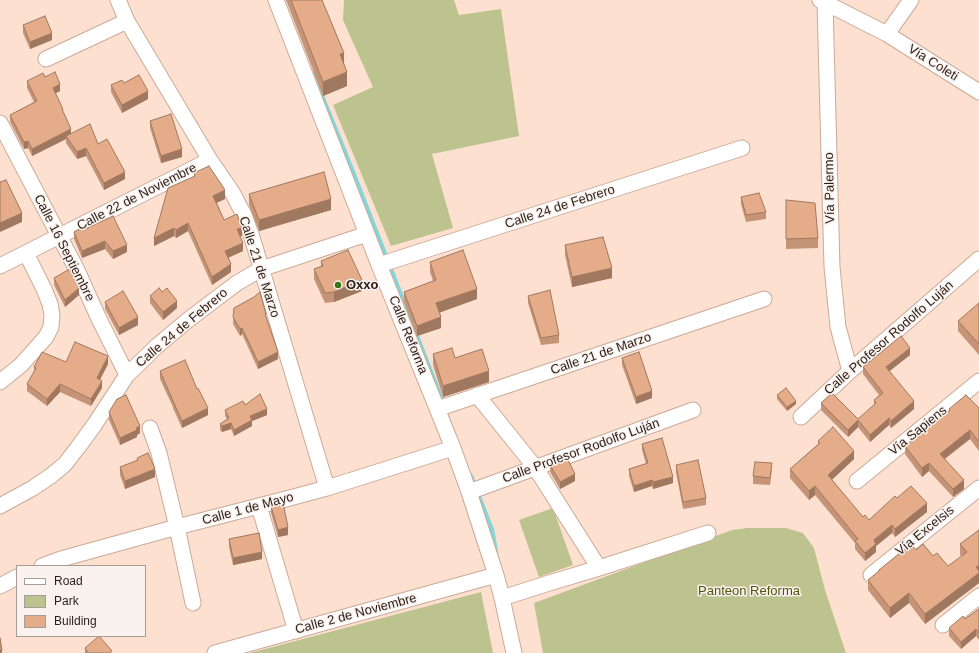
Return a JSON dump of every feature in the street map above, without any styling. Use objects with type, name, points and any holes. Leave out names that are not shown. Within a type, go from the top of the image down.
[{"type":"street","name":"Calle 21 de Marzo","points":[[118,0],[127,21],[210,160],[232,192],[244,215],[327,488]]},
{"type":"street","name":"Calle Reforma","points":[[276,0],[379,265],[453,448],[496,575],[514,653]]},
{"type":"street","points":[[887,34],[911,0]]},
{"type":"street","name":"Vía Coleti","points":[[823,2],[887,34],[979,92]]},
{"type":"street","name":"Vía Palermo","points":[[823,2],[832,267],[838,327],[850,371]]},
{"type":"street","points":[[46,59],[127,21]]},
{"type":"street","name":"Calle 16 Septiembre","points":[[0,123],[77,270],[99,319],[127,375]]},
{"type":"street","name":"Calle 24 de Febrero","points":[[379,265],[742,148]]},
{"type":"street","name":"Calle 22 de Noviembre","points":[[0,266],[210,160]]},
{"type":"street","name":"Calle 24 de Febrero","points":[[0,506],[32,488],[52,475],[65,464],[95,424],[127,375],[157,346],[188,320],[237,283],[261,269],[368,234]]},
{"type":"street","points":[[0,382],[20,365],[38,346],[46,337],[51,327],[52,315],[50,304],[26,253]]},
{"type":"street","name":"Calle Profesor Rodolfo Luján","points":[[801,417],[850,371],[979,259]]},
{"type":"street","name":"Calle 21 de Marzo","points":[[437,409],[764,299]]},
{"type":"street","name":"Vía Sapiens","points":[[857,481],[979,381]]},
{"type":"street","points":[[477,395],[535,468],[599,568]]},
{"type":"street","name":"Calle Profesor Rodolfo Luján","points":[[469,492],[693,410]]},
{"type":"street","points":[[150,428],[159,453],[193,603]]},
{"type":"street","name":"Calle 1 de Mayo","points":[[45,565],[61,559],[177,527],[327,488],[453,448]]},
{"type":"street","name":"Vía Excelsis","points":[[872,575],[979,488]]},
{"type":"street","points":[[259,506],[296,631]]},
{"type":"street","points":[[502,598],[708,533]]},
{"type":"street","name":"Calle 2 de Noviembre","points":[[215,653],[496,575]]},
{"type":"street","points":[[0,586],[16,578]]},
{"type":"street","points":[[943,625],[979,596]]},
{"type":"green space","points":[[344,0],[454,0],[459,15],[501,9],[519,136],[432,154],[453,228],[391,246],[333,105],[373,87],[343,20]]},
{"type":"green space","points":[[553,508],[573,565],[539,577],[519,520]]},
{"type":"green space","name":"Panteon Reforma","points":[[747,528],[786,528],[803,533],[814,548],[825,590],[846,653],[543,653],[534,603],[732,530]]},
{"type":"green space","points":[[481,592],[493,653],[249,653],[265,649]]},
{"type":"building","points":[[291,0],[322,0],[344,53],[340,54],[347,72],[323,82]]},
{"type":"building","points":[[45,16],[52,33],[30,42],[23,25]]},
{"type":"building","points":[[55,72],[60,84],[53,88],[71,129],[32,149],[28,141],[24,142],[10,115],[37,101],[27,81],[43,73],[45,77]]},
{"type":"building","points":[[139,75],[148,91],[122,105],[111,85],[122,80],[124,83]]},
{"type":"building","points":[[171,114],[182,149],[161,156],[150,121]]},
{"type":"building","points":[[90,124],[98,144],[107,139],[125,172],[104,183],[86,148],[77,152],[66,136]]},
{"type":"building","points":[[209,166],[225,190],[213,196],[224,220],[237,214],[242,228],[237,229],[243,243],[225,251],[231,264],[212,277],[188,223],[176,230],[174,228],[154,238],[168,188],[195,176],[194,173]]},
{"type":"building","points":[[324,172],[331,199],[259,220],[249,194]]},
{"type":"building","points":[[6,180],[22,213],[0,223],[0,182]]},
{"type":"building","points":[[759,193],[766,212],[746,215],[741,197]]},
{"type":"building","points":[[786,200],[815,203],[818,238],[786,239]]},
{"type":"building","points":[[113,216],[127,245],[113,251],[105,241],[82,251],[74,232],[84,226],[85,229]]},
{"type":"building","points":[[603,237],[612,268],[572,277],[565,245]]},
{"type":"building","name":"Oxxo","points":[[348,250],[362,280],[334,292],[325,293],[314,269],[323,266],[321,261]]},
{"type":"building","points":[[463,250],[477,289],[436,303],[441,317],[417,326],[404,292],[436,280],[430,262]]},
{"type":"building","points":[[70,269],[79,288],[65,300],[54,278]]},
{"type":"building","points":[[159,288],[162,292],[167,288],[177,301],[163,312],[150,296]]},
{"type":"building","points":[[550,290],[559,335],[541,338],[528,296]]},
{"type":"building","points":[[123,291],[138,317],[119,328],[105,302]]},
{"type":"building","points":[[260,292],[265,314],[278,352],[258,362],[242,328],[240,329],[233,317],[234,308]]},
{"type":"building","points":[[979,303],[979,344],[958,321]]},
{"type":"building","points":[[901,336],[910,348],[886,367],[914,401],[891,421],[889,418],[870,435],[858,420],[848,430],[821,403],[832,393],[858,419],[876,403],[874,400],[883,393],[863,367]]},
{"type":"building","points":[[75,342],[108,356],[97,378],[102,381],[91,399],[60,384],[47,399],[27,384],[36,368],[34,367],[42,352],[66,362]]},
{"type":"building","points":[[452,348],[455,358],[482,349],[489,371],[443,386],[433,354]]},
{"type":"building","points":[[639,352],[652,391],[636,397],[622,358]]},
{"type":"building","points":[[185,360],[197,389],[198,388],[208,408],[182,421],[160,371]]},
{"type":"building","points":[[786,388],[796,401],[787,407],[777,395]]},
{"type":"building","points":[[260,394],[267,409],[250,416],[252,420],[234,430],[231,423],[222,426],[220,424],[229,418],[225,410],[243,401],[245,405]]},
{"type":"building","points":[[126,395],[140,426],[136,428],[137,430],[120,438],[109,412],[117,399]]},
{"type":"building","points":[[966,395],[979,408],[979,442],[970,430],[940,454],[964,480],[953,489],[929,463],[922,468],[905,446],[950,410],[949,409]]},
{"type":"building","points":[[833,427],[854,451],[828,475],[863,517],[865,515],[869,520],[895,496],[897,498],[911,486],[927,503],[895,529],[892,525],[874,540],[876,544],[865,553],[855,541],[858,539],[815,486],[809,491],[790,469],[820,443],[818,441]]},
{"type":"building","points":[[662,438],[673,477],[653,482],[652,480],[634,486],[629,469],[648,463],[642,444]]},
{"type":"building","points":[[148,453],[155,469],[125,481],[120,467],[138,460],[137,458]]},
{"type":"building","points":[[567,458],[575,474],[560,482],[550,465]]},
{"type":"building","points":[[698,460],[706,498],[683,502],[676,465]]},
{"type":"building","points":[[755,462],[772,463],[770,478],[753,476]]},
{"type":"building","points":[[283,503],[288,527],[278,530],[271,506]]},
{"type":"building","points":[[979,530],[979,565],[976,567],[979,573],[925,614],[909,593],[890,608],[868,580],[911,544],[916,550],[923,544],[933,556],[937,553],[948,566],[967,552],[960,544]]},
{"type":"building","points":[[259,533],[262,552],[233,558],[229,539]]},
{"type":"building","points":[[979,609],[979,633],[976,629],[961,642],[949,628],[963,616],[965,619]]},
{"type":"building","points":[[98,637],[100,637],[112,651],[110,653],[88,653],[85,648]]},
{"type":"building","points":[[0,638],[2,650],[0,650]]},
{"type":"waterway","points":[[313,74],[442,400]]},
{"type":"waterway","points":[[471,476],[492,530],[496,553]]},
{"type":"place","name":"Oxxo","points":[[338,285]]}]
